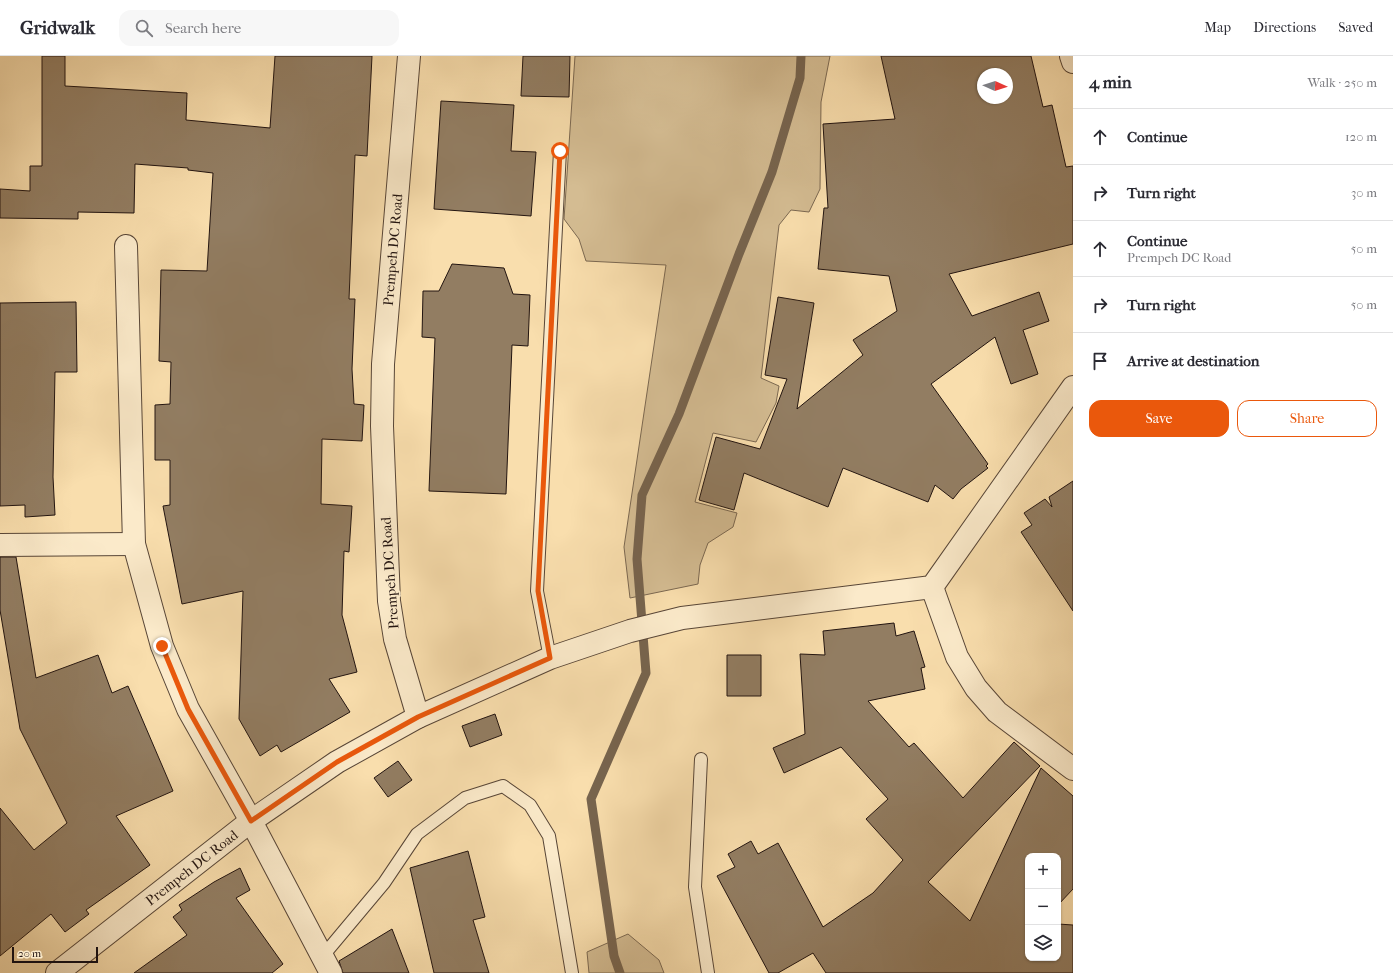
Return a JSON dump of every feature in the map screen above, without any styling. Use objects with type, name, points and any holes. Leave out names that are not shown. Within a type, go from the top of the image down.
[{"type":"street","name":"Prempeh DC Road","points":[[57,973],[251,821],[337,762],[418,717],[395,639],[389,601],[382,426],[383,364],[409,56]]},
{"type":"street","points":[[1071,56],[1073,62]]},
{"type":"street","points":[[126,246],[134,544],[162,646],[185,702],[251,821],[327,965]]},
{"type":"street","points":[[418,717],[550,658],[630,631],[682,618],[932,587],[1073,387]]},
{"type":"street","points":[[0,545],[134,544]]},
{"type":"street","points":[[932,587],[957,657],[976,688],[997,712],[1073,769]]},
{"type":"lane","points":[[550,658],[538,591],[560,151]]},
{"type":"lane","points":[[702,759],[695,887],[708,973]]},
{"type":"lane","points":[[327,965],[417,834],[465,798],[503,786],[530,805],[549,836],[572,973]]},
{"type":"shaded area","points":[[575,56],[830,56],[821,102],[820,189],[809,212],[791,210],[779,225],[761,378],[779,386],[776,403],[756,442],[713,433],[695,502],[737,513],[733,527],[708,543],[700,565],[698,584],[630,598],[624,547],[666,265],[586,261],[579,239],[564,219]]},
{"type":"shaded area","points":[[628,934],[659,960],[664,973],[589,973],[587,952]]},
{"type":"building","points":[[42,56],[65,56],[65,86],[187,93],[186,120],[270,128],[275,56],[372,56],[367,156],[355,155],[349,299],[355,299],[352,369],[354,404],[364,405],[362,441],[322,439],[321,504],[352,506],[349,552],[344,551],[342,615],[357,672],[329,679],[350,712],[281,752],[277,745],[260,756],[239,719],[243,591],[182,604],[163,506],[170,505],[170,460],[155,460],[155,405],[170,404],[171,362],[159,361],[161,270],[207,271],[213,173],[188,170],[188,168],[135,164],[134,213],[78,212],[78,219],[0,218],[0,189],[30,191],[30,166],[42,166]]},
{"type":"building","points":[[523,56],[570,56],[569,97],[521,96]]},
{"type":"building","points":[[881,56],[1031,56],[1043,107],[1052,105],[1066,167],[1073,166],[1073,244],[949,274],[972,316],[1039,292],[1049,321],[1023,330],[1038,374],[1011,384],[995,337],[931,384],[988,464],[986,466],[988,468],[961,489],[953,499],[935,485],[928,502],[843,468],[828,507],[744,473],[734,510],[699,500],[716,437],[760,449],[787,379],[765,375],[778,297],[814,303],[797,409],[863,355],[853,340],[897,311],[889,276],[818,269],[824,208],[828,208],[823,124],[895,119]]},
{"type":"building","points":[[441,101],[514,105],[511,151],[536,152],[531,216],[434,209]]},
{"type":"building","points":[[452,264],[504,268],[513,294],[530,295],[528,346],[512,345],[506,494],[429,491],[435,338],[422,337],[423,291],[439,291]]},
{"type":"building","points":[[76,302],[77,372],[55,372],[53,477],[55,515],[25,517],[25,505],[0,506],[0,303]]},
{"type":"building","points":[[1073,481],[1073,611],[1021,532],[1032,525],[1024,513],[1045,499],[1052,507],[1049,497]]},
{"type":"building","points":[[0,557],[16,557],[36,678],[98,655],[112,693],[128,686],[173,791],[116,816],[150,865],[86,910],[89,914],[65,932],[51,914],[0,956],[0,808],[34,850],[67,823],[20,729],[0,610]]},
{"type":"building","points":[[894,623],[896,636],[914,631],[925,667],[921,668],[925,689],[868,701],[909,747],[914,743],[963,798],[1014,742],[1040,766],[928,882],[970,921],[1041,768],[1073,796],[1073,889],[1061,902],[1061,853],[1025,853],[1025,961],[1061,961],[1061,924],[1073,925],[1073,973],[826,973],[813,953],[778,973],[769,973],[717,876],[735,867],[728,854],[751,841],[758,854],[778,843],[823,927],[873,893],[903,860],[866,819],[888,799],[841,747],[784,773],[773,748],[805,734],[800,654],[825,655],[823,631]]},
{"type":"building","points":[[727,655],[761,655],[761,696],[727,696]]},
{"type":"building","points":[[495,714],[502,735],[470,747],[462,726]]},
{"type":"building","points":[[398,761],[412,780],[388,797],[374,778]]},
{"type":"building","points":[[468,851],[485,917],[473,920],[489,973],[434,973],[410,868]]},
{"type":"building","points":[[240,868],[250,890],[236,898],[283,964],[272,973],[134,973],[187,935],[173,917],[182,910],[179,905],[214,882]]},
{"type":"building","points":[[392,929],[409,973],[343,973],[339,961]]},
{"type":"waterway","points":[[620,973],[614,956],[591,799],[646,673],[637,559],[642,495],[679,414],[739,254],[772,172],[800,78],[801,56]]},
{"type":"route","points":[[162,646],[188,709],[251,821],[337,762],[418,717],[550,658],[538,591],[540,515],[560,151]]}]
